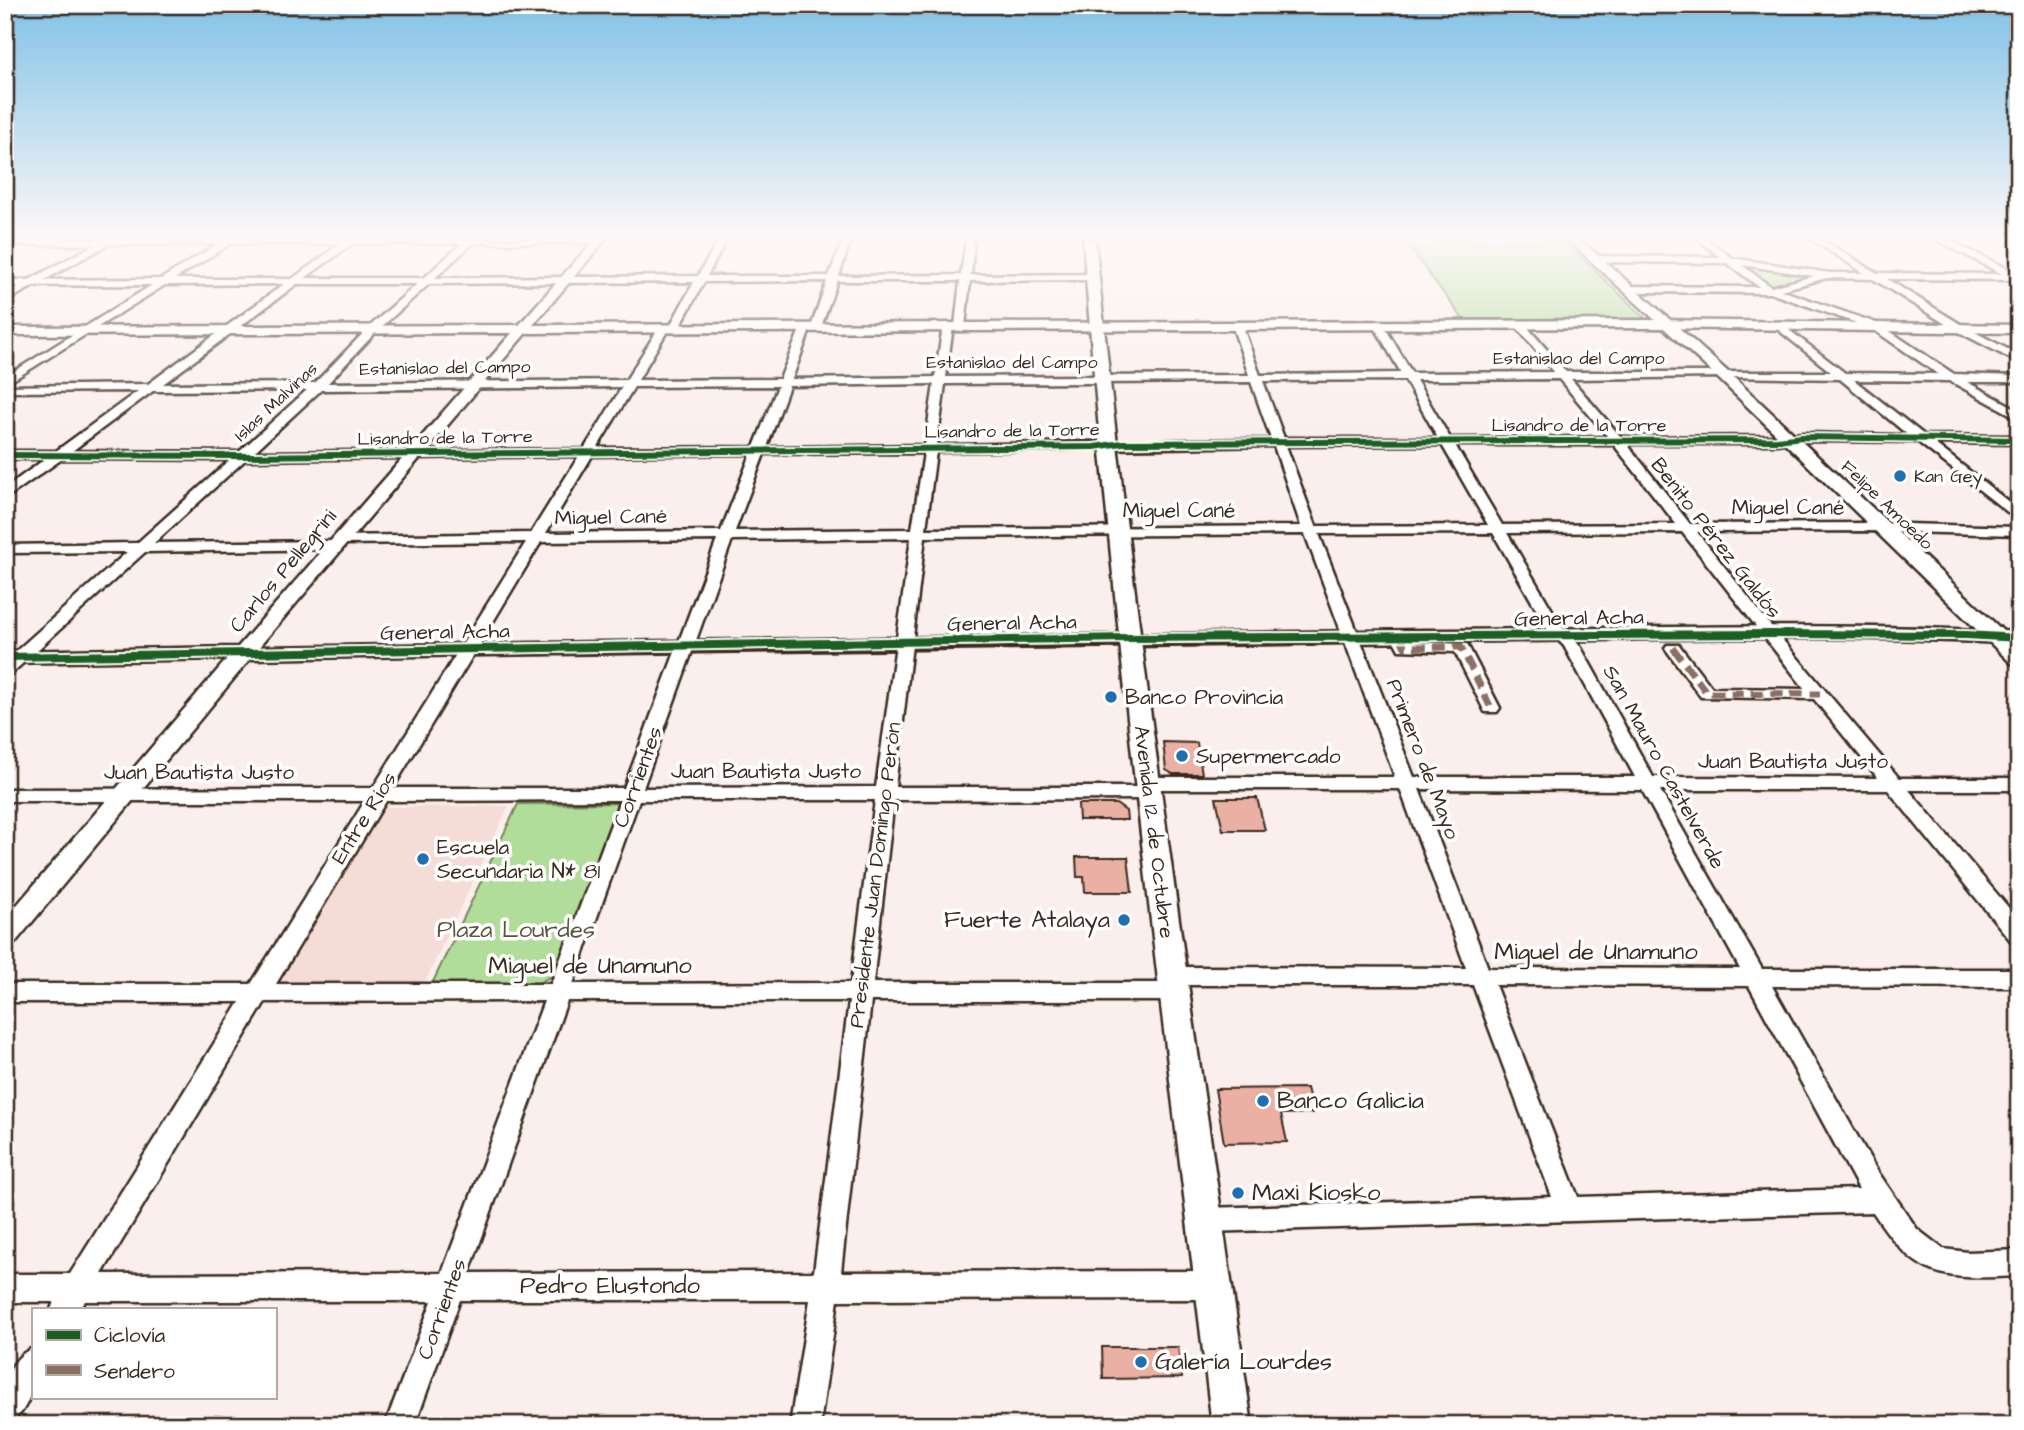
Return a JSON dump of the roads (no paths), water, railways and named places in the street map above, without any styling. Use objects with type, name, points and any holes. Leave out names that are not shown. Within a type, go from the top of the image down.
[{"type":"main road","name":"Avenida 12 de Octubre","points":[[1095,306],[1107,445],[1148,788],[1232,1425]]},
{"type":"main road","name":"Felipe Amoedo","points":[[1647,306],[1790,438],[2019,658]]},
{"type":"street","points":[[5,382],[128,306]]},
{"type":"street","points":[[5,495],[263,306]]},
{"type":"street","name":"Islas Malvinas","points":[[10,661],[143,548],[316,388],[398,306]]},
{"type":"street","name":"Carlos Pellegrini","points":[[5,937],[336,542],[543,306]]},
{"type":"street","name":"Entre Ríos","points":[[72,1298],[534,539],[630,384],[684,306]]},
{"type":"street","name":"Corrientes","points":[[400,1425],[726,536],[761,450],[783,382],[821,306]]},
{"type":"street","name":"Presidente Juan Domingo Perón","points":[[805,1425],[826,1286],[903,643],[939,380],[959,306]]},
{"type":"street","points":[[1815,306],[1878,327],[1951,378],[2019,415]]},
{"type":"street","points":[[1923,306],[2019,360]]},
{"type":"street","points":[[5,331],[1378,324],[1667,324],[2019,330]]},
{"type":"street","name":"San Mauro Castelverde","points":[[1378,324],[1556,630],[1571,644],[1755,978],[1882,1200]]},
{"type":"street","name":"Benito Pérez Galdós","points":[[1518,324],[1618,441],[1769,634],[2019,935]]},
{"type":"street","name":"Primero de Mayo","points":[[1237,325],[1310,530],[1569,1208]]},
{"type":"street","points":[[1780,326],[2019,517]]},
{"type":"street","name":"Estanislao del Campo","points":[[5,390],[1722,374],[2019,379]]},
{"type":"street","name":"Lisandro de la Torre","points":[[5,455],[242,456],[930,448],[1122,443],[1790,438],[2019,440]]},
{"type":"street","name":"Miguel Cané","points":[[5,549],[1117,531],[1884,528],[2019,531]]},
{"type":"street","name":"General Acha","points":[[10,661],[243,653],[1130,638],[1769,634],[2019,638]]},
{"type":"street","points":[[1400,637],[1405,647],[1461,647],[1491,708]]},
{"type":"street","points":[[1672,648],[1707,693],[1820,694]]},
{"type":"street","name":"Juan Bautista Justo","points":[[5,795],[886,793],[1407,784],[2019,784]]},
{"type":"street","name":"Miguel de Unamuno","points":[[5,993],[256,995],[559,991],[861,992],[1483,979],[2019,978]]},
{"type":"street","points":[[1206,1220],[1882,1200],[1908,1238],[1931,1257],[1947,1264],[1961,1265],[2019,1263]]},
{"type":"street","name":"Pedro Elustondo","points":[[5,1288],[72,1298],[450,1287],[1214,1286]]},
{"type":"street","points":[[5,1409],[32,1365]]},
{"type":"place","name":"Kan Gey","points":[[1900,476]]},
{"type":"place","name":"Banco Provincia","points":[[1111,697]]},
{"type":"place","name":"Supermercado","points":[[1182,756]]},
{"type":"place","name":"Escuela Secundaria N* 81","points":[[423,859]]},
{"type":"place","name":"Fuerte Atalaya","points":[[1124,920]]},
{"type":"place","name":"Banco Galicia","points":[[1263,1101]]},
{"type":"place","name":"Maxi Kiosko","points":[[1238,1193]]},
{"type":"place","name":"Galería Lourdes","points":[[1141,1362]]},
{"type":"park label","name":"Plaza Lourdes","points":[[516,930]]}]
